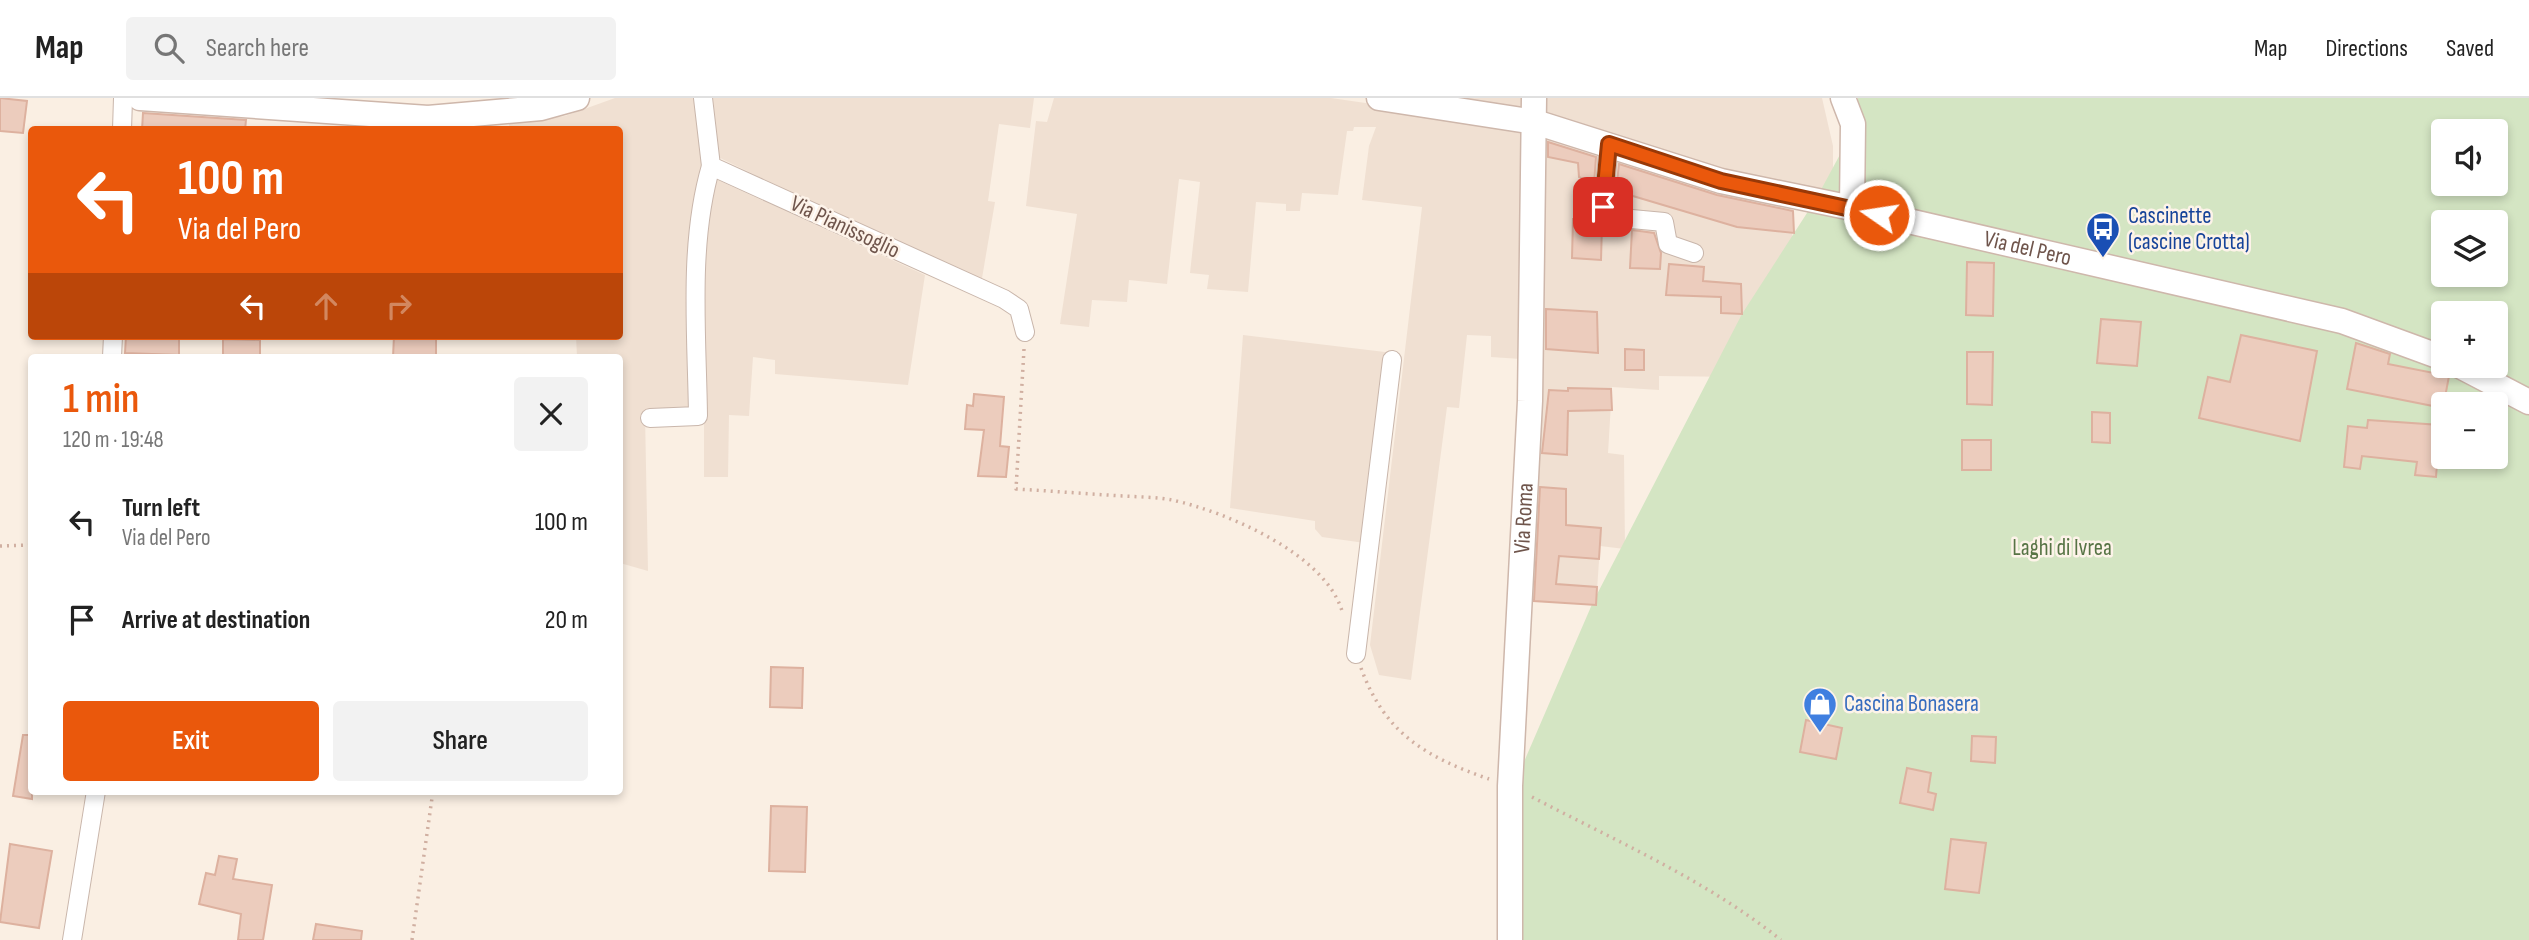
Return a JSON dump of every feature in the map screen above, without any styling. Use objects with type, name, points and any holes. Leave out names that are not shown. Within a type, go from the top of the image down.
[{"type":"street","points":[[122,126],[123,98]]},
{"type":"street","points":[[140,98],[428,118],[541,108],[577,98]]},
{"type":"street","points":[[650,418],[698,416],[700,231],[705,187],[711,166],[703,98]]},
{"type":"street","name":"Via del Pero","points":[[1380,98],[1534,110],[1609,144],[1721,181],[1852,208],[2342,321],[2431,354]]},
{"type":"street","points":[[1843,98],[1853,124],[1852,208]]},
{"type":"street","name":"Via Roma","points":[[1510,940],[1510,786],[1530,401],[1534,110]]},
{"type":"street","points":[[1609,144],[1603,207],[1610,217],[1664,222],[1668,244],[1694,253]]},
{"type":"street","name":"Via Pianissoglio","points":[[711,166],[1004,299],[1019,309],[1025,331]]},
{"type":"street","points":[[1356,654],[1392,360]]},
{"type":"street","points":[[2483,378],[2529,402]]},
{"type":"street","points":[[72,940],[95,795]]},
{"type":"path","points":[[1025,331],[1016,489],[1172,500],[1227,519],[1284,546],[1315,568],[1339,598],[1345,621]]},
{"type":"path","points":[[0,546],[28,545]]},
{"type":"path","points":[[1356,654],[1369,689],[1400,734],[1427,753],[1510,786],[1692,880],[1757,920],[1782,940]]},
{"type":"path","points":[[412,940],[432,795]]},
{"type":"shaded area","points":[[615,98],[702,98],[704,303],[704,238],[711,177],[925,275],[908,385],[775,374],[775,360],[753,357],[749,416],[729,415],[728,477],[704,477],[704,336],[693,411],[645,414],[648,571],[623,564],[623,354],[577,354],[576,340],[623,340],[623,126],[509,124],[565,116]]},
{"type":"shaded area","points":[[713,98],[1034,98],[1030,128],[999,124],[988,201],[995,202],[981,284],[716,156]]},
{"type":"shaded area","points":[[1054,98],[1331,98],[1531,127],[1521,359],[1491,357],[1491,336],[1467,335],[1459,408],[1447,407],[1411,680],[1379,675],[1370,645],[1422,207],[1362,200],[1369,146],[1376,127],[1354,127],[1353,131],[1347,131],[1338,195],[1302,193],[1300,211],[1286,211],[1286,204],[1256,202],[1248,292],[1207,289],[1209,275],[1190,273],[1200,182],[1179,179],[1167,284],[1129,280],[1127,302],[1092,300],[1089,327],[1060,324],[1077,214],[1026,206],[1036,121],[1047,122]]},
{"type":"shaded area","points":[[1423,98],[1528,98],[1528,113]]},
{"type":"shaded area","points":[[1541,98],[1822,98],[1833,146],[1833,185],[1825,193],[1768,185],[1541,118]]},
{"type":"shaded area","points":[[1541,133],[1675,179],[1793,205],[1790,322],[1740,377],[1659,376],[1659,390],[1612,387],[1608,453],[1624,455],[1625,549],[1600,546],[1596,605],[1526,601]]},
{"type":"shaded area","points":[[1243,335],[1385,352],[1365,543],[1322,537],[1315,529],[1315,521],[1230,508]]},
{"type":"green space","name":"Laghi di Ivrea","points":[[1858,98],[2529,98],[2529,940],[1500,940],[1504,808],[1593,602],[1742,314],[1816,199],[1857,123]]},
{"type":"building","points":[[0,98],[27,101],[23,133],[0,131]]},
{"type":"building","points":[[143,113],[246,120],[245,126],[142,126]]},
{"type":"building","points":[[1548,142],[1596,157],[1594,184],[1579,177],[1578,163],[1548,157]]},
{"type":"building","points":[[1619,164],[1717,195],[1793,211],[1794,233],[1737,227],[1616,191]]},
{"type":"building","points":[[1573,219],[1598,220],[1602,225],[1601,260],[1572,258]]},
{"type":"building","points":[[1632,230],[1654,233],[1661,253],[1660,269],[1630,268]]},
{"type":"building","points":[[1967,262],[1994,263],[1993,316],[1966,315]]},
{"type":"building","points":[[1669,264],[1704,267],[1703,281],[1741,284],[1742,314],[1721,313],[1721,297],[1666,295]]},
{"type":"building","points":[[1546,309],[1597,312],[1598,353],[1546,349]]},
{"type":"building","points":[[2101,319],[2141,322],[2137,366],[2097,363]]},
{"type":"building","points":[[2241,335],[2317,351],[2300,441],[2199,418],[2208,377],[2230,382]]},
{"type":"building","points":[[126,340],[179,340],[179,354],[125,353]]},
{"type":"building","points":[[223,340],[260,340],[260,354],[223,354]]},
{"type":"building","points":[[394,340],[436,340],[436,354],[393,354]]},
{"type":"building","points":[[2356,343],[2390,354],[2388,364],[2431,372],[2431,378],[2449,378],[2446,392],[2431,392],[2431,406],[2347,389]]},
{"type":"building","points":[[1625,349],[1644,350],[1644,370],[1625,370]]},
{"type":"building","points":[[1967,352],[1993,352],[1992,405],[1967,404]]},
{"type":"building","points":[[1568,388],[1611,389],[1612,410],[1568,411],[1567,455],[1542,453],[1549,390],[1568,391]]},
{"type":"building","points":[[974,394],[1004,397],[1000,446],[1009,447],[1006,477],[978,476],[984,430],[965,429],[967,405],[973,406]]},
{"type":"building","points":[[2092,412],[2110,413],[2110,443],[2092,442]]},
{"type":"building","points":[[2368,420],[2431,424],[2431,469],[2437,469],[2436,477],[2415,475],[2417,462],[2362,456],[2360,469],[2344,467],[2348,426],[2367,428]]},
{"type":"building","points":[[1962,440],[1991,440],[1991,470],[1962,470]]},
{"type":"building","points":[[1540,487],[1566,489],[1566,525],[1601,528],[1599,559],[1559,556],[1556,584],[1597,587],[1596,605],[1534,601]]},
{"type":"building","points":[[771,667],[803,668],[802,708],[770,707]]},
{"type":"building","points":[[1806,720],[1842,728],[1836,759],[1800,752]]},
{"type":"building","points":[[23,735],[28,735],[28,795],[32,795],[32,799],[13,796]]},
{"type":"building","points":[[1972,736],[1996,737],[1995,763],[1971,761]]},
{"type":"building","points":[[1907,768],[1931,773],[1928,792],[1936,794],[1933,810],[1900,803]]},
{"type":"building","points":[[771,806],[807,807],[805,872],[769,871]]},
{"type":"building","points":[[1951,839],[1986,843],[1979,893],[1945,889]]},
{"type":"building","points":[[10,844],[52,851],[39,928],[0,922]]},
{"type":"building","points":[[219,856],[237,859],[233,879],[272,885],[263,940],[238,940],[241,914],[199,904],[206,873],[215,875]]},
{"type":"building","points":[[316,924],[362,931],[361,940],[313,940]]},
{"type":"place","name":"Cascinette (cascine Crotta)","points":[[2103,259]]},
{"type":"place","name":"Cascina Bonasera","points":[[1820,734]]},
{"type":"route","points":[[1603,207],[1609,144],[1721,181],[1879,215]]}]
